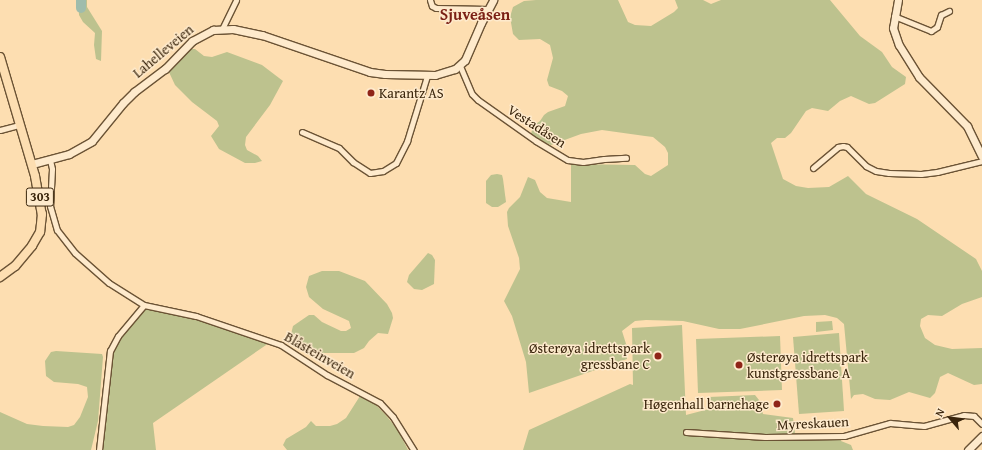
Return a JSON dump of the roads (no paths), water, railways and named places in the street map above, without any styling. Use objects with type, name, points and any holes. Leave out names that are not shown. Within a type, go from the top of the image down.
[{"type":"main road","name":"303","points":[[0,57],[19,125],[32,164],[42,204],[42,224],[36,241],[15,266],[0,277]]},
{"type":"street","points":[[222,29],[236,0]]},
{"type":"street","points":[[430,0],[432,6],[436,8],[487,9]]},
{"type":"street","points":[[460,66],[469,53],[487,9],[493,0]]},
{"type":"street","points":[[898,0],[894,16],[895,35],[912,67],[926,85],[967,126],[982,157]]},
{"type":"street","points":[[894,16],[931,31],[935,30],[937,27],[941,15],[949,11]]},
{"type":"street","name":"Lahelleveien","points":[[32,164],[69,154],[92,141],[123,103],[165,69],[192,41],[206,33],[222,29],[243,30],[262,35],[370,72],[427,76],[445,73],[460,66]]},
{"type":"street","name":"Vestadåsen","points":[[460,66],[472,94],[478,100],[536,141],[568,160],[583,162],[626,158]]},
{"type":"street","points":[[302,132],[339,148],[353,162],[370,173],[383,171],[396,163],[407,141],[427,76]]},
{"type":"street","points":[[0,130],[19,125]]},
{"type":"street","points":[[813,168],[838,147],[843,146],[847,147],[866,166],[876,171],[889,173],[921,174],[937,172],[982,161]]},
{"type":"street","name":"Blåsteinveien","points":[[50,160],[52,169],[50,206],[57,230],[75,253],[109,283],[144,304],[196,316],[281,345],[327,375],[380,403],[393,417],[414,450]]},
{"type":"street","points":[[99,450],[110,351],[118,336],[144,304]]},
{"type":"street","name":"Myreskauen","points":[[686,432],[765,437],[844,436],[890,423],[924,426],[964,415],[974,416],[982,424]]},
{"type":"street","points":[[968,450],[982,436]]},
{"type":"waterway","points":[[81,0],[81,8]]},
{"type":"place","name":"Karantz AS","points":[[371,93]]},
{"type":"place","name":"Østerøya idrettspark gressbane C","points":[[658,356]]},
{"type":"place","name":"Østerøya idrettspark kunstgressbane A","points":[[739,365]]},
{"type":"place","name":"Høgenhall barnehage","points":[[777,404]]},
{"type":"district","name":"Sjuveåsen","points":[[475,14]]}]
